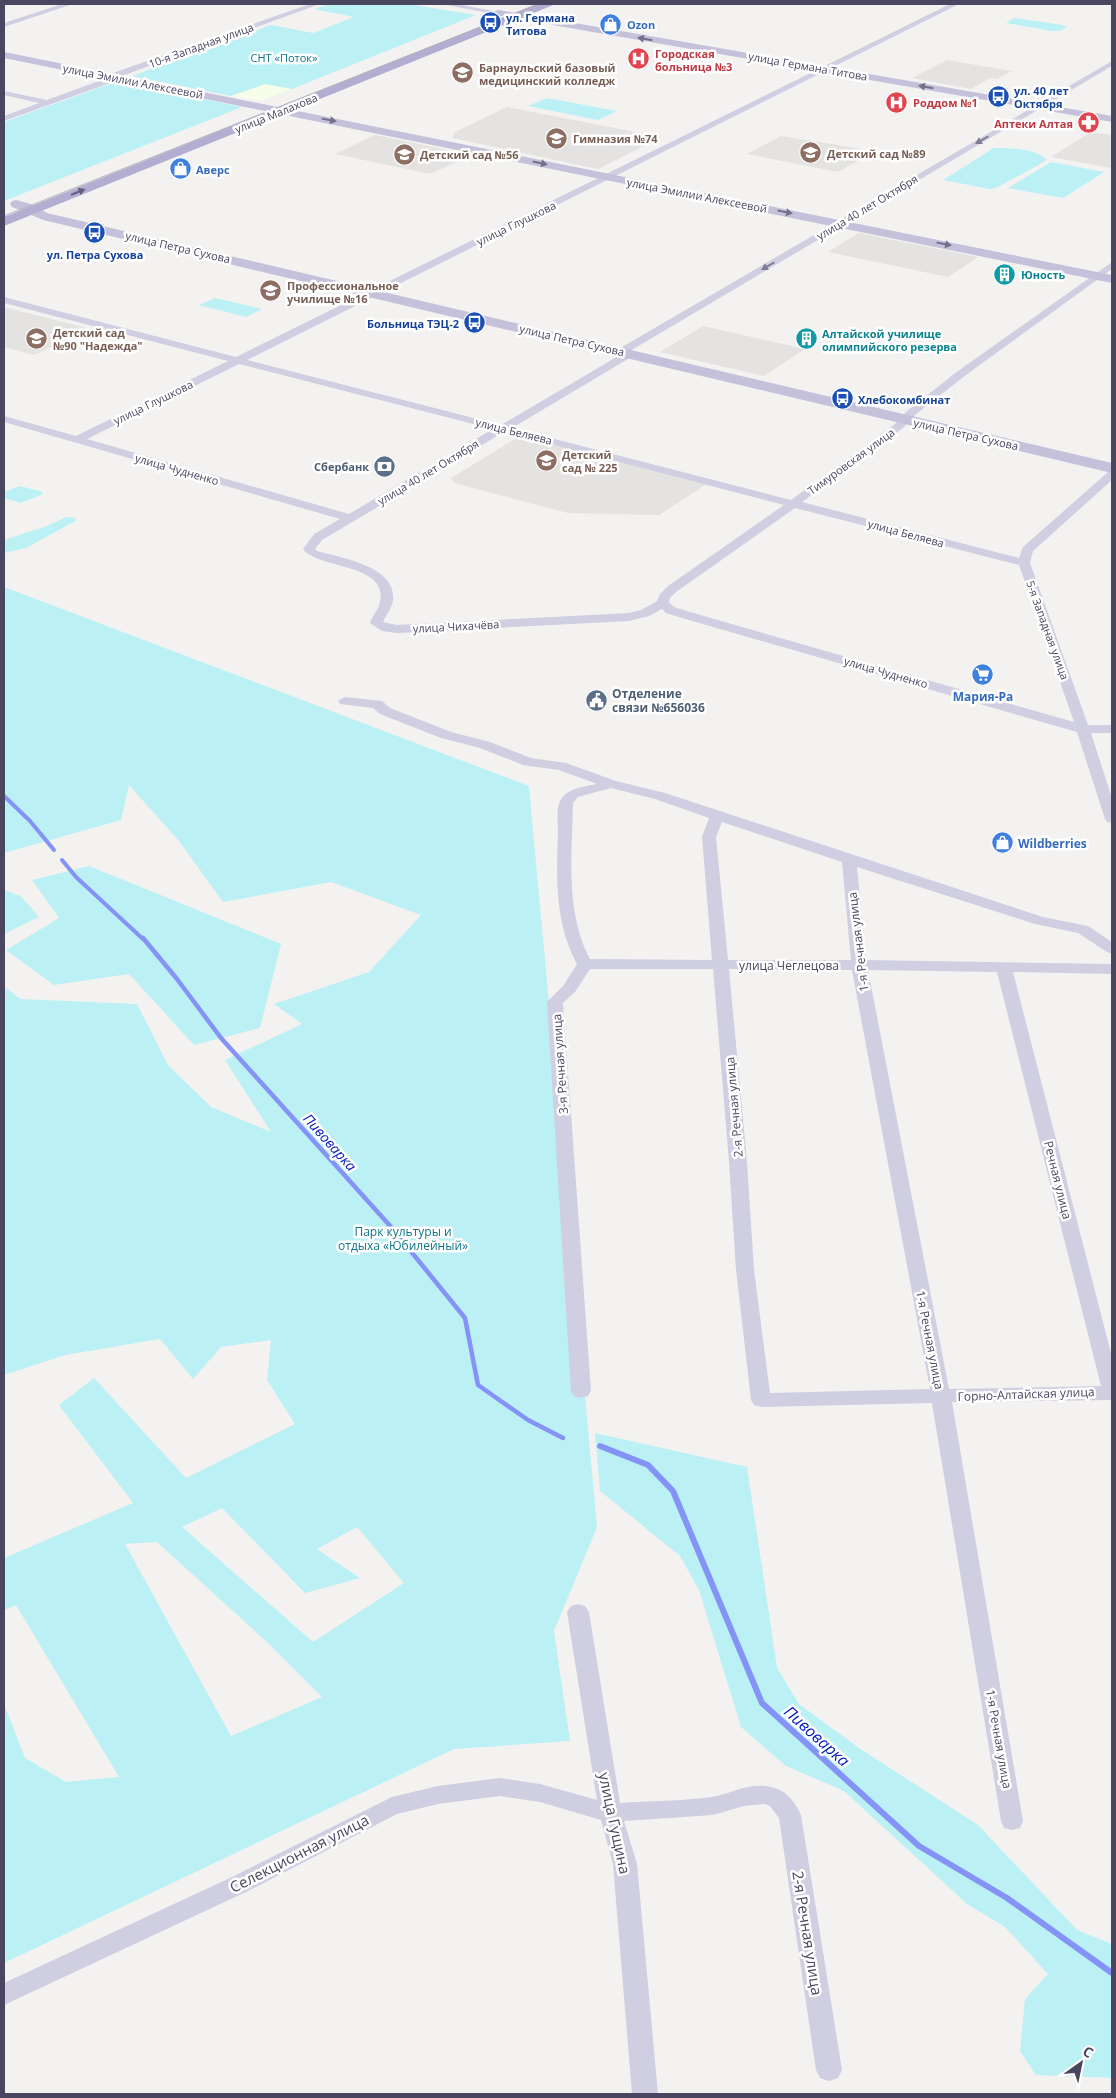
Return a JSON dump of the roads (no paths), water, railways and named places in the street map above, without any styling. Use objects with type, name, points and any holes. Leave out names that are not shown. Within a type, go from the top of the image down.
[{"type":"main road","name":"улица Малахова","points":[[10,207],[523,4]]},
{"type":"main road","name":"улица Малахова","points":[[4,222],[548,4]]},
{"type":"street","points":[[4,25],[69,4]]},
{"type":"street","name":"10-я Западная улица","points":[[4,119],[107,81],[113,76],[316,4]]},
{"type":"street","name":"улица Германа Титова","points":[[445,4],[1112,119]]},
{"type":"street","name":"улица Глушкова","points":[[77,440],[955,4]]},
{"type":"street","name":"улица Эмилии Алексеевой","points":[[4,55],[1112,279]]},
{"type":"street","name":"улица 40 лет Октября","points":[[309,549],[318,537],[629,354],[840,224],[1112,63]]},
{"type":"street","points":[[1088,88],[1112,73]]},
{"type":"street","points":[[4,93],[49,103]]},
{"type":"street","points":[[992,145],[1066,101]]},
{"type":"street","name":"улица Петра Сухова","points":[[10,207],[33,210],[43,216],[1112,468]]},
{"type":"street","name":"улица 40 лет Октября","points":[[800,258],[869,219]]},
{"type":"street","name":"Тимуровская улица","points":[[663,604],[664,597],[672,588],[794,503],[906,419],[962,373],[1112,265]]},
{"type":"street","name":"улица 40 лет Октября","points":[[629,354],[768,278]]},
{"type":"street","name":"улица Беляева","points":[[4,300],[1024,563]]},
{"type":"street","name":"улица Чудненко","points":[[4,419],[350,518]]},
{"type":"street","points":[[1024,563],[1027,550],[1112,474]]},
{"type":"street","name":"улица Чихачёва","points":[[309,549],[313,554],[368,570],[379,577],[387,588],[388,601],[376,623],[386,628],[629,617],[645,613],[663,604]]},
{"type":"street","name":"5-я Западная улица","points":[[1024,563],[1083,729],[1112,819]]},
{"type":"street","name":"улица Чудненко","points":[[663,604],[670,610],[686,615],[1083,729],[1112,729]]},
{"type":"street","points":[[345,701],[377,704],[385,711],[446,735],[485,745],[528,762],[561,766],[611,784],[660,796],[1040,921],[1083,929],[1112,949]]},
{"type":"street","points":[[585,964],[576,952],[564,892],[566,802],[573,794],[611,784]]},
{"type":"street","name":"2-я Речная улица","points":[[717,816],[709,837],[722,965],[738,1162],[744,1270],[761,1400]]},
{"type":"street","name":"1-я Речная улица","points":[[849,859],[859,964],[941,1397],[1012,1821]]},
{"type":"street","name":"улица Чеглецова","points":[[585,964],[859,964],[1112,969]]},
{"type":"street","name":"3-я Речная улица","points":[[581,1391],[555,1002],[569,989],[585,964]]},
{"type":"street","name":"Речная улица","points":[[1004,967],[1112,1392]]},
{"type":"street","name":"Горно-Алтайская улица","points":[[761,1400],[1112,1392]]},
{"type":"street","name":"улица Гущина","points":[[578,1612],[610,1813],[626,1864],[645,2094]]},
{"type":"street","name":"Селекционная улица","points":[[4,1994],[240,1884],[392,1806],[438,1795],[500,1787],[540,1793],[610,1813]]},
{"type":"street","points":[[610,1813],[713,1806],[744,1797],[765,1795],[778,1799]]},
{"type":"street","name":"2-я Речная улица","points":[[778,1799],[790,1815],[829,2070]]},
{"type":"waterway","name":"Пивоварка","points":[[4,796],[30,821],[54,850]]},
{"type":"waterway","name":"Пивоварка","points":[[62,860],[76,877],[144,940]]},
{"type":"waterway","name":"Пивоварка","points":[[143,938],[177,979],[221,1038],[392,1228],[465,1318],[478,1385],[528,1420],[563,1438]]},
{"type":"waterway","name":"Пивоварка","points":[[600,1446],[648,1465],[673,1491],[762,1703],[919,1846],[1007,1898],[1112,1973]]},
{"type":"tram line","points":[[4,216],[538,4]]},
{"type":"place","name":"ул. Германа Титова","points":[[490,23]]},
{"type":"place","name":"Ozon","points":[[611,24]]},
{"type":"place","name":"Городская больница №3","points":[[639,59]]},
{"type":"place","name":"Барнаульский базовый медицинский колледж","points":[[463,73]]},
{"type":"place","name":"ул. 40 лет Октября","points":[[998,96]]},
{"type":"place","name":"Роддом №1","points":[[897,102]]},
{"type":"place","name":"Аптеки Алтая","points":[[1089,123]]},
{"type":"place","name":"Гимназия №74","points":[[557,138]]},
{"type":"place","name":"Детский сад №89","points":[[811,153]]},
{"type":"place","name":"Детский сад №56","points":[[404,154]]},
{"type":"place","name":"Аверс","points":[[180,169]]},
{"type":"place","name":"ул. Петра Сухова","points":[[95,233]]},
{"type":"place","name":"Юность","points":[[1005,274]]},
{"type":"place","name":"Профессиональное училище №16","points":[[271,291]]},
{"type":"place","name":"Больница ТЭЦ-2","points":[[475,323]]},
{"type":"place","name":"Детский сад №90 \"Надежда\"","points":[[37,338]]},
{"type":"place","name":"Алтайской училище олимпийского резерва","points":[[806,339]]},
{"type":"place","name":"Хлебокомбинат","points":[[842,399]]},
{"type":"place","name":"Детский сад № 225","points":[[546,460]]},
{"type":"place","name":"Сбербанк","points":[[385,466]]},
{"type":"place","name":"Мария-Ра","points":[[983,675]]},
{"type":"place","name":"Отделение связи №656036","points":[[596,700]]},
{"type":"place","name":"Wildberries","points":[[1002,843]]},
{"type":"park label","name":"СНТ «Поток»","points":[[284,57]]},
{"type":"park label","name":"Парк культуры и отдыха «Юбилейный»","points":[[403,1238]]}]
